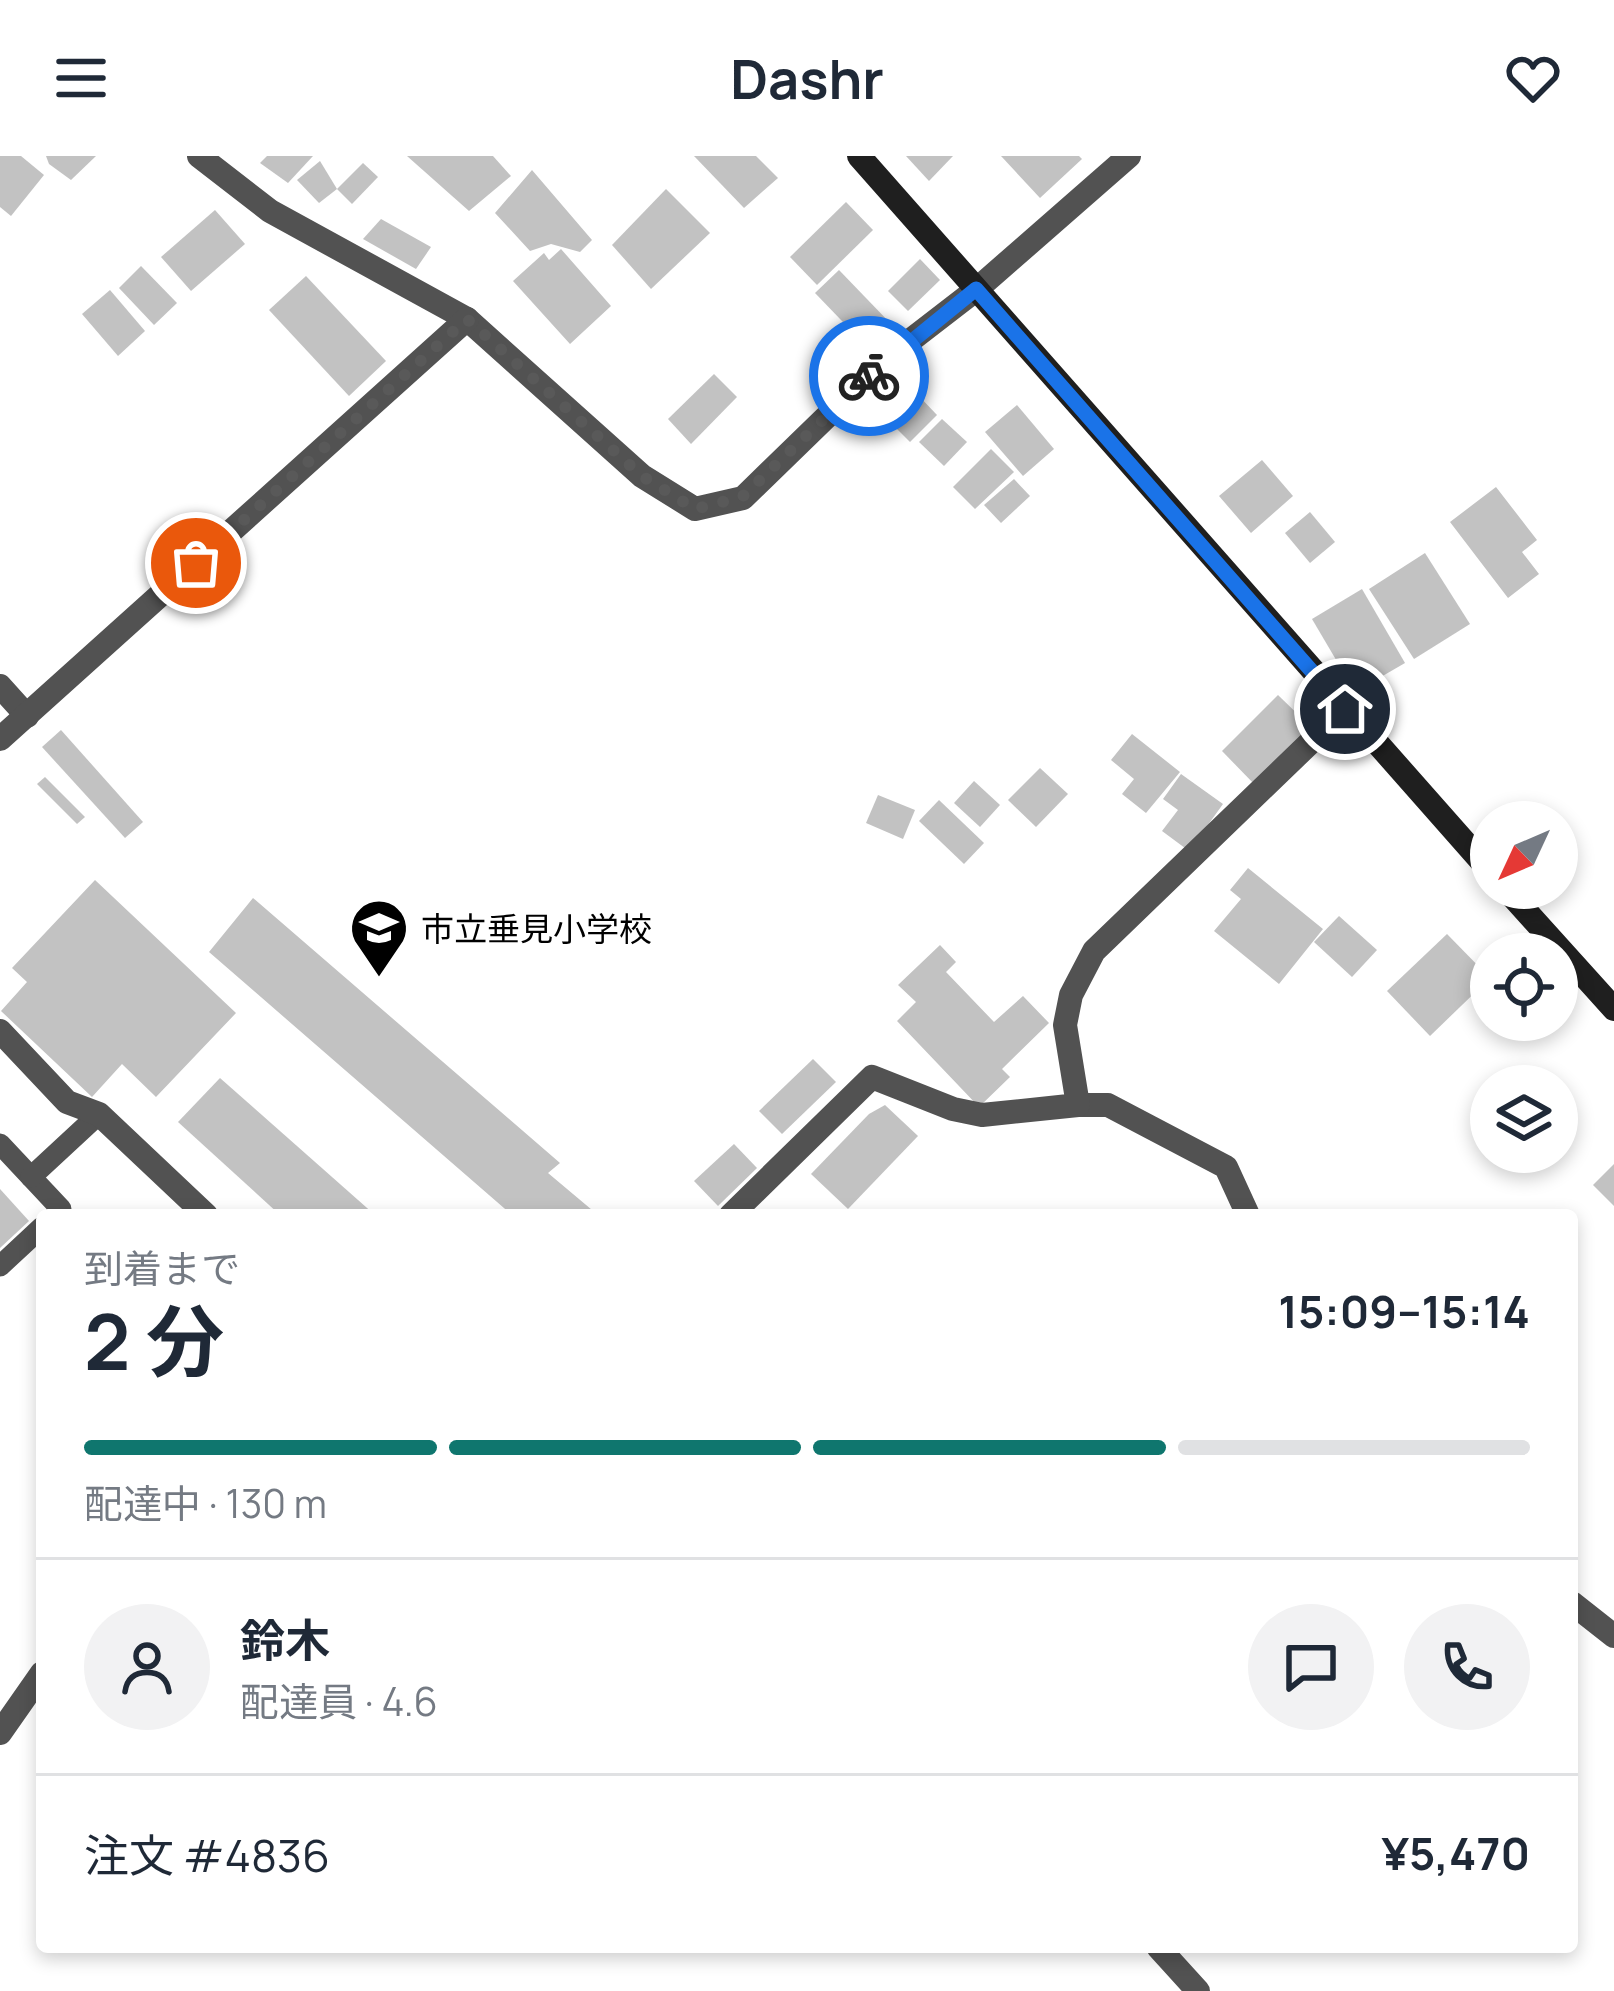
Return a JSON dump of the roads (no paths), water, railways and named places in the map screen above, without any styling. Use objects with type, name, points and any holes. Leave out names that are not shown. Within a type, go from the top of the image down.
[{"type":"street","points":[[199,156],[270,211],[467,319],[642,476],[695,509],[742,497],[885,360],[976,289],[1129,156]]},
{"type":"street","points":[[859,156],[1470,849]]},
{"type":"street","points":[[0,740],[467,319]]},
{"type":"street","points":[[0,686],[26,716]]},
{"type":"street","points":[[1078,1105],[1065,1025],[1071,995],[1094,951],[1345,709]]},
{"type":"street","points":[[1524,909],[1614,1009]]},
{"type":"street","points":[[0,1031],[67,1102],[100,1114],[200,1209]]},
{"type":"street","points":[[737,1209],[872,1077],[952,1109],[982,1115],[1108,1105],[1226,1167],[1245,1209]]},
{"type":"street","points":[[1578,1608],[1614,1636]]},
{"type":"street","points":[[0,1733],[36,1681]]},
{"type":"street","points":[[1163,1953],[1198,1991]]},
{"type":"lane","points":[[32,1177],[100,1114]]},
{"type":"lane","points":[[0,1144],[62,1209]]},
{"type":"lane","points":[[0,1266],[36,1233]]},
{"type":"place","name":"市立垂見小学校","points":[[379,979]]}]
